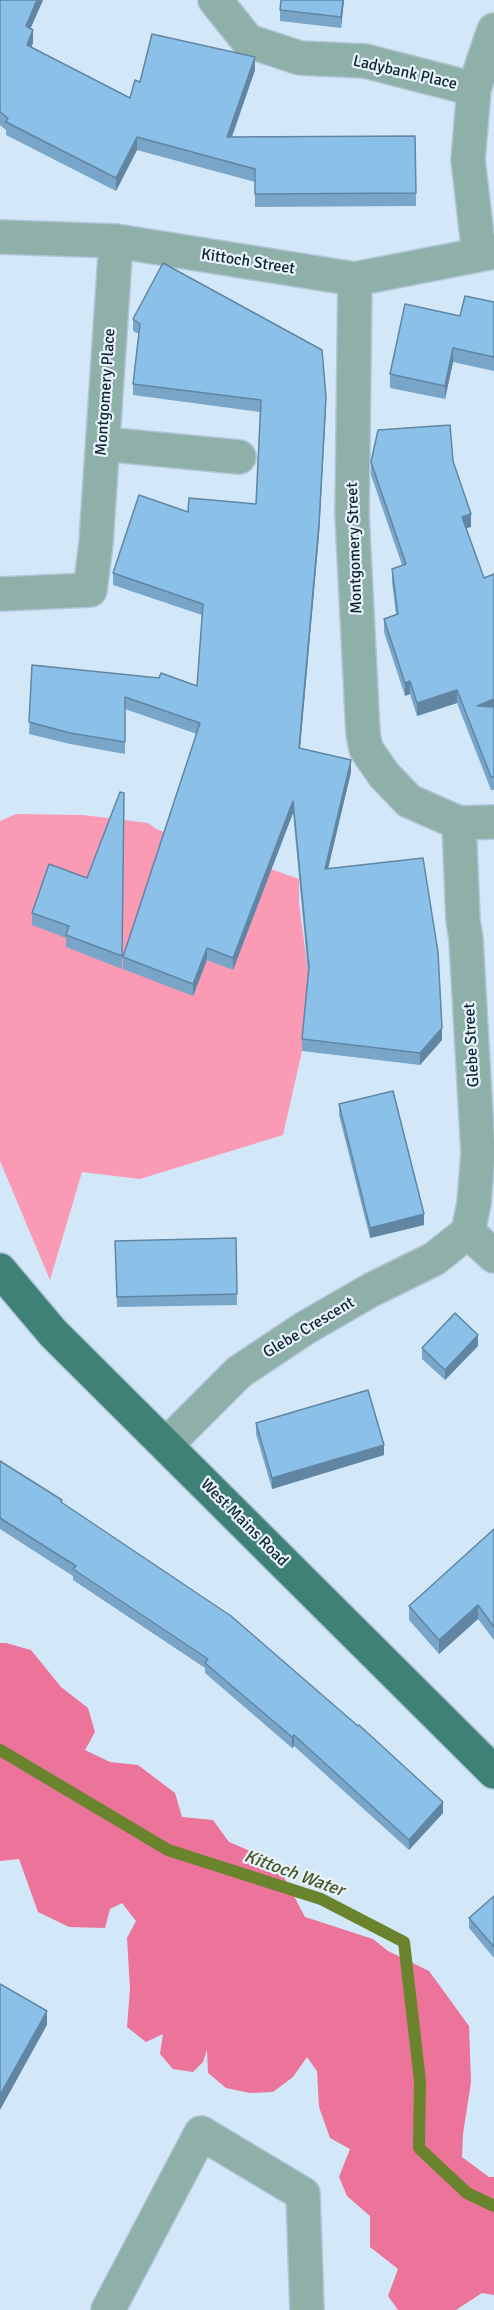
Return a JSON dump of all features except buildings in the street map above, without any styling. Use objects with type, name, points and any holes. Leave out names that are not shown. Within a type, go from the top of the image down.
[{"type":"main road","name":"West Mains Road","points":[[0,1270],[53,1333],[494,1772]]},
{"type":"street","name":"Ladybank Place","points":[[215,0],[248,41],[300,58],[364,61],[474,89]]},
{"type":"street","points":[[487,253],[468,160],[474,89],[494,30]]},
{"type":"street","name":"Kittoch Street","points":[[0,237],[116,241],[355,279],[487,253]]},
{"type":"street","name":"Montgomery Place","points":[[0,594],[90,590],[96,543],[116,241]]},
{"type":"street","name":"Montgomery Street","points":[[355,279],[352,514],[363,733],[366,749],[384,775],[409,801],[459,823]]},
{"type":"street","points":[[103,444],[239,457]]},
{"type":"street","points":[[459,823],[494,822]]},
{"type":"street","name":"Glebe Street","points":[[459,823],[478,1153],[474,1203],[468,1232]]},
{"type":"street","points":[[468,1232],[494,1256]]},
{"type":"street","name":"Glebe Crescent","points":[[166,1445],[239,1372],[305,1328],[371,1290],[434,1259],[468,1232]]},
{"type":"street","points":[[108,2310],[201,2133],[303,2194],[307,2310]]},
{"type":"shaded area","points":[[16,814],[83,815],[148,823],[156,829],[299,879],[299,903],[309,979],[302,1051],[283,1135],[140,1179],[82,1172],[50,1280],[0,1161],[0,821]]},
{"type":"shaded area","points":[[0,1643],[31,1650],[61,1687],[88,1708],[95,1732],[85,1750],[110,1762],[138,1765],[175,1793],[182,1817],[213,1820],[229,1842],[276,1862],[305,1917],[373,1939],[388,1951],[429,1971],[469,2026],[471,2082],[462,2157],[489,2177],[494,2177],[494,2295],[482,2293],[456,2310],[398,2310],[388,2296],[398,2269],[370,2247],[370,2216],[347,2196],[339,2177],[350,2149],[330,2138],[319,2107],[317,2071],[307,2057],[293,2077],[273,2092],[250,2093],[226,2088],[208,2073],[207,2050],[203,2062],[193,2072],[173,2069],[160,2054],[163,2034],[146,2042],[127,2027],[130,1989],[127,1938],[136,1921],[122,1903],[110,1909],[105,1928],[69,1927],[38,1912],[19,1859],[0,1861]]},
{"type":"waterway","name":"Kittoch Water","points":[[0,1750],[168,1850],[321,1899],[404,1942],[420,2081],[419,2148],[467,2193],[494,2206]]}]
